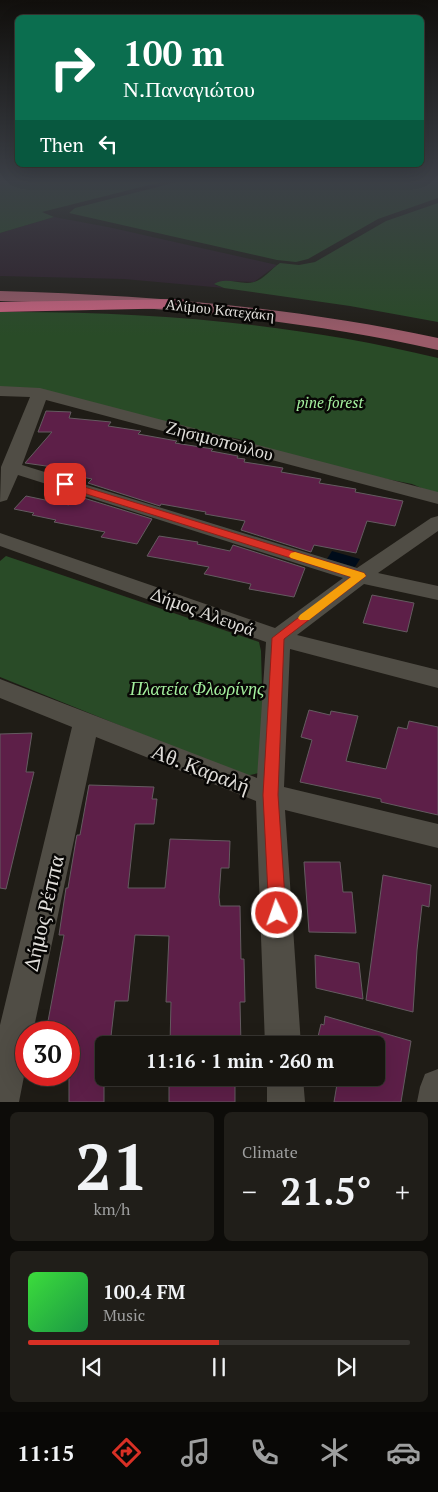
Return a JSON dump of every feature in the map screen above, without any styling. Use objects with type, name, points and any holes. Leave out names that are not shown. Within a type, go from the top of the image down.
[{"type":"highway","points":[[0,307],[179,304]]},
{"type":"main road","name":"Αλίμου Κατεχάκη","points":[[0,287],[119,291],[211,297],[333,312],[438,333]]},
{"type":"main road","name":"Αλίμου Κατεχάκη","points":[[0,296],[179,304],[346,325],[438,344]]},
{"type":"street","name":"Ζησιμοπούλου","points":[[0,391],[40,393],[438,498]]},
{"type":"street","points":[[0,496],[40,393]]},
{"type":"street","points":[[10,467],[360,576],[438,593]]},
{"type":"street","points":[[283,1036],[270,795],[278,638],[360,576],[438,522]]},
{"type":"street","name":"Δήμος Αλευρά","points":[[0,539],[278,638],[438,679]]},
{"type":"street","name":"Αθ. Καραλή","points":[[0,688],[86,724],[270,795],[438,836]]},
{"type":"street","name":"Δήμος Ρέππα","points":[[0,1102],[86,724]]},
{"type":"street","points":[[285,1086],[286,1102]]},
{"type":"street","points":[[436,1102],[438,1087]]},
{"type":"shaded area","points":[[0,233],[137,233],[277,265],[254,282],[229,281],[215,285],[224,288],[124,279],[0,276]]},
{"type":"green space","points":[[159,233],[353,233],[308,259],[296,262],[277,260]]},
{"type":"green space","points":[[364,233],[438,233],[438,322],[350,306],[224,288],[214,284],[223,281],[254,282],[261,279],[280,263],[299,265],[315,262]]},
{"type":"green space","name":"pine forest","points":[[0,312],[110,314],[220,322],[329,336],[438,358],[438,495],[412,484],[310,464],[239,439],[138,419],[62,399],[0,392]]},
{"type":"green space","name":"Πλατεία Φλωρίνης","points":[[6,556],[259,642],[261,651],[264,761],[259,773],[245,776],[0,677],[0,561]]},
{"type":"water","points":[[332,551],[360,559],[355,567],[327,559]]},
{"type":"building","points":[[46,411],[71,412],[69,418],[111,422],[108,426],[141,431],[138,434],[177,441],[175,443],[213,449],[211,451],[238,456],[237,458],[245,459],[244,462],[283,468],[281,472],[321,479],[319,483],[356,489],[355,492],[403,501],[395,526],[367,521],[356,553],[314,545],[311,552],[241,530],[245,521],[161,504],[160,506],[88,483],[92,479],[56,472],[60,468],[25,463],[52,432],[38,432]]},
{"type":"building","points":[[26,496],[69,505],[77,496],[152,519],[137,544],[101,537],[105,532],[54,522],[56,520],[14,509]]},
{"type":"building","points":[[159,536],[198,542],[197,544],[230,551],[233,545],[305,568],[294,597],[249,589],[251,584],[204,574],[209,567],[147,556]]},
{"type":"building","points":[[372,595],[414,603],[407,632],[363,623]]},
{"type":"building","points":[[309,710],[330,715],[331,711],[358,716],[346,761],[386,769],[398,727],[407,729],[409,721],[438,727],[438,815],[381,802],[381,799],[300,782],[312,740],[301,737]]},
{"type":"building","points":[[32,733],[26,772],[34,772],[6,889],[0,888],[0,734]]},
{"type":"building","points":[[89,785],[154,787],[152,799],[157,799],[154,824],[135,824],[128,888],[165,888],[170,839],[230,841],[229,868],[221,868],[220,906],[240,906],[241,959],[244,959],[245,1002],[240,1002],[241,1036],[170,1036],[171,1002],[166,1002],[169,936],[135,935],[128,1001],[115,1001],[111,1036],[95,1036],[95,1086],[104,1086],[104,1102],[69,1102],[69,1086],[80,1086],[80,1021],[48,1021],[64,935],[59,935],[66,888],[68,888],[77,835],[80,835]]},
{"type":"building","points":[[304,862],[340,862],[343,892],[352,892],[356,933],[309,932]]},
{"type":"building","points":[[383,875],[431,885],[429,907],[422,905],[413,1012],[366,1000]]},
{"type":"building","points":[[315,955],[359,963],[363,999],[316,988]]},
{"type":"building","points":[[325,1016],[411,1041],[401,1102],[334,1102],[337,1086],[385,1086],[385,1036],[318,1036],[321,1024],[324,1025]]},
{"type":"building","points":[[169,1086],[235,1086],[235,1102],[169,1102]]},
{"type":"slow traffic","points":[[295,556],[360,576],[305,618]]},
{"type":"route","points":[[65,484],[360,576],[278,638],[270,795],[277,913]]}]
